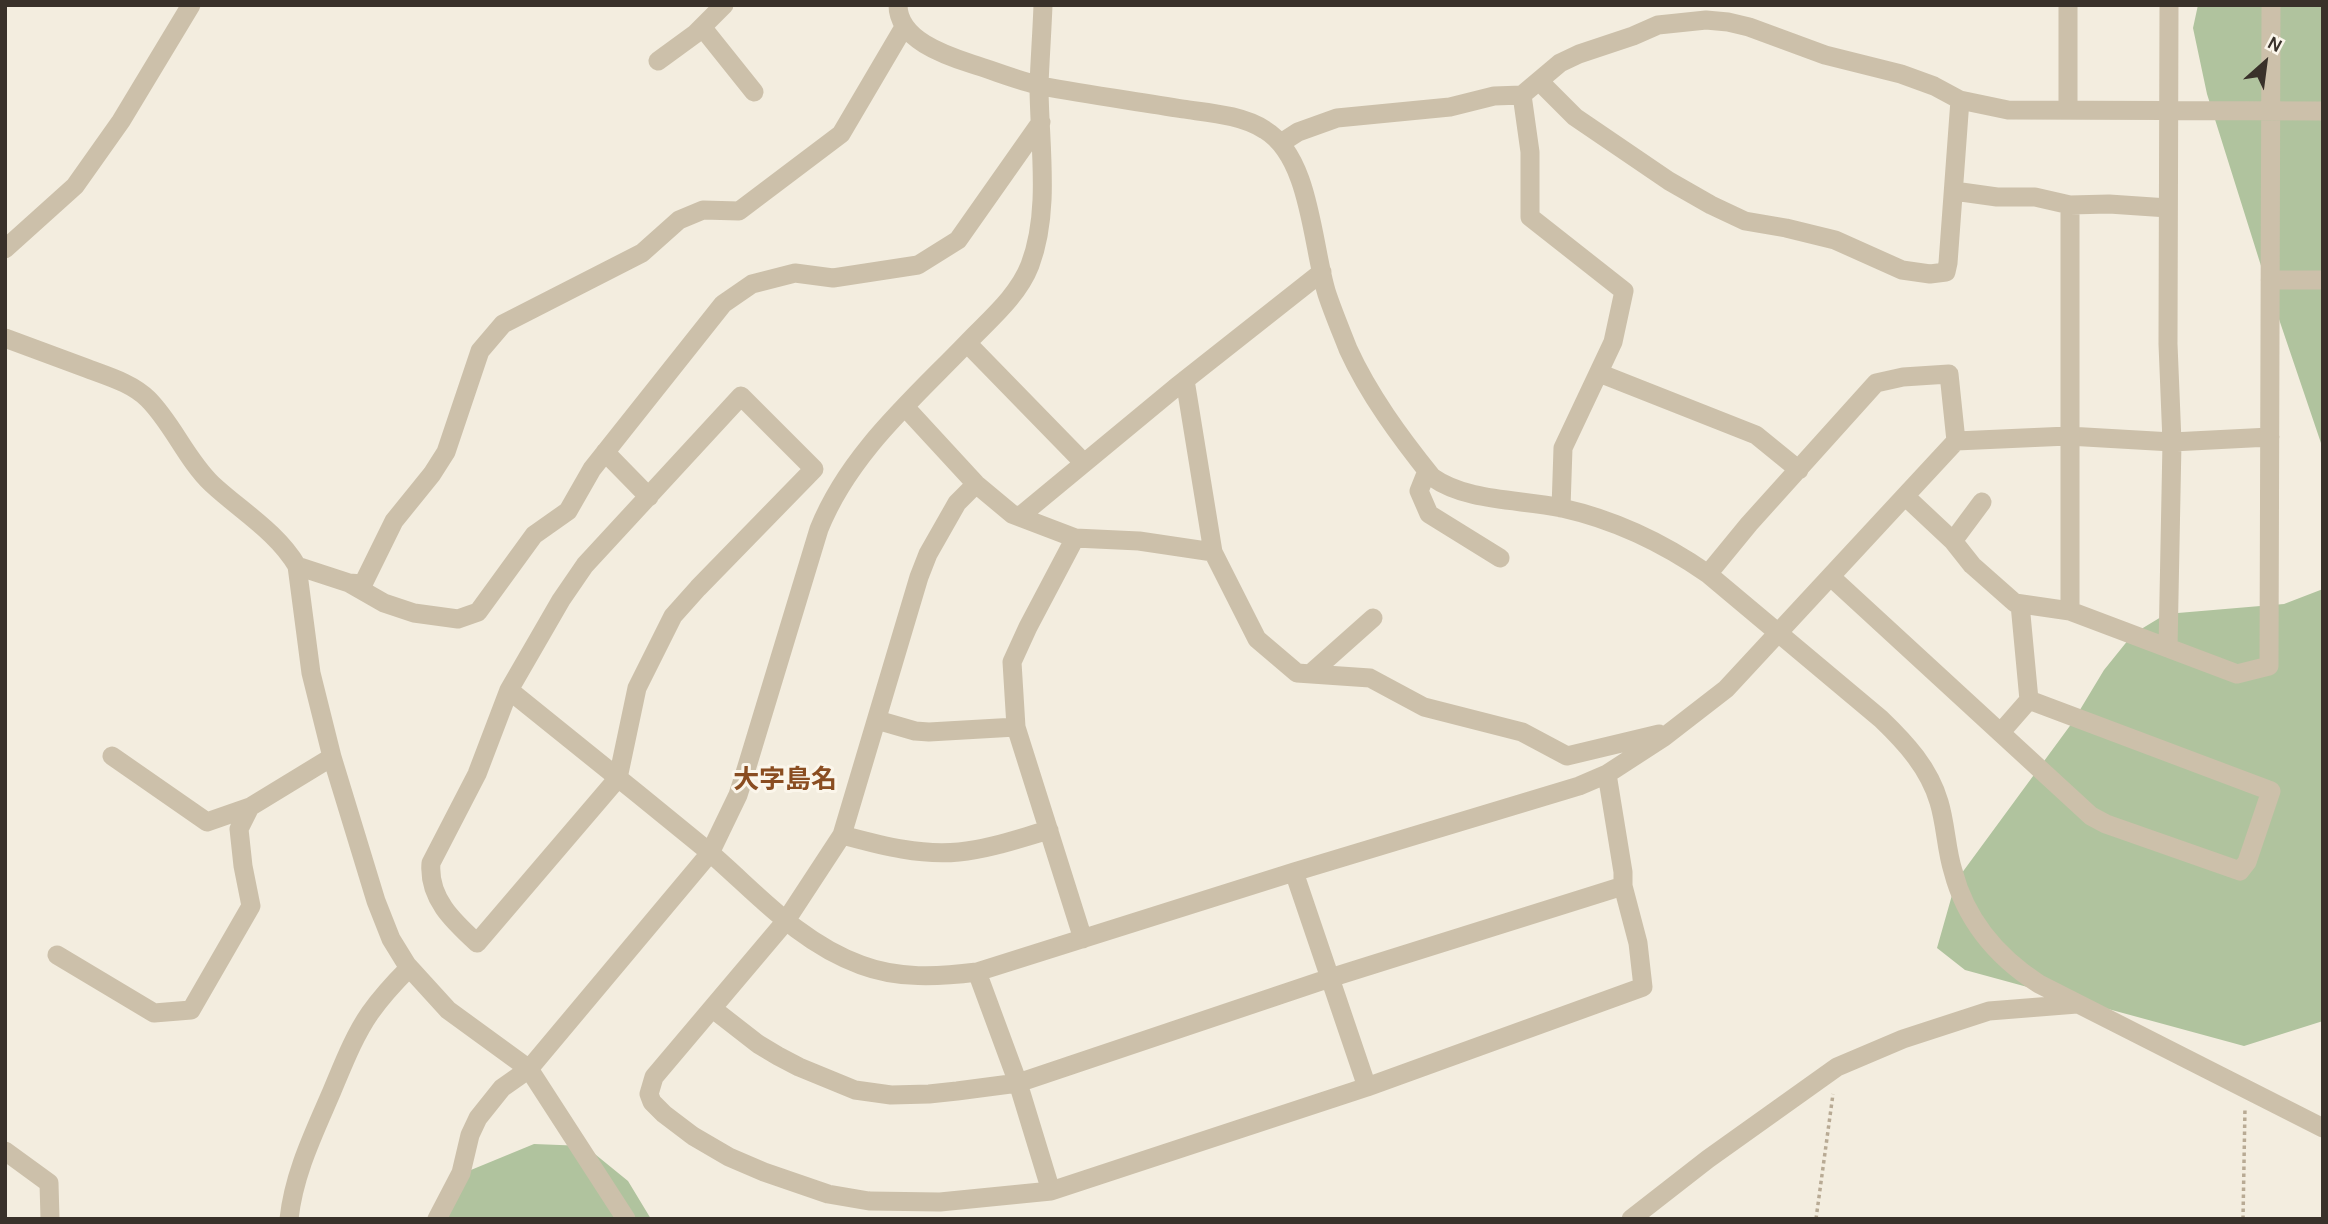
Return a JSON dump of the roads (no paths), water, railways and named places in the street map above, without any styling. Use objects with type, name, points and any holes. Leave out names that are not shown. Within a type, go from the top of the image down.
[{"type":"street","points":[[5,249],[75,186],[121,121],[191,5]]},
{"type":"street","points":[[658,61],[702,27],[724,5]]},
{"type":"street","points":[[898,5],[898,14],[904,27],[925,43],[955,58],[1039,86],[1234,118],[1266,130],[1281,143],[1292,159],[1304,195],[1327,294],[1367,388],[1427,471],[1446,487],[1561,508],[1608,520],[1637,531],[1708,574],[1881,719],[1920,761],[1938,801],[1953,872],[1965,906],[1978,929],[1995,950],[2020,972],[2078,1004],[2323,1128]]},
{"type":"street","points":[[437,1219],[461,1173],[470,1135],[478,1118],[502,1088],[529,1069],[710,853],[738,795],[819,529],[830,503],[861,456],[1012,295],[1029,267],[1039,233],[1042,157],[1039,86],[1043,5]]},
{"type":"street","points":[[2068,5],[2068,110]]},
{"type":"street","points":[[2168,648],[2172,442],[2168,344],[2169,5]]},
{"type":"street","points":[[1905,496],[1953,541],[1972,565],[2015,603],[2070,611],[2237,674],[2269,666],[2271,5]]},
{"type":"street","points":[[1281,143],[1298,132],[1337,118],[1450,107],[1494,96],[1522,96],[1560,63],[1579,54],[1658,25],[1706,20],[1749,27],[1825,55],[1901,74],[1934,86],[1961,100],[2008,110],[2323,111]]},
{"type":"street","points":[[702,27],[754,92]]},
{"type":"street","points":[[349,583],[363,584],[394,520],[432,474],[446,452],[480,351],[503,324],[642,253],[679,220],[703,210],[739,211],[841,134],[904,27]]},
{"type":"street","points":[[1539,80],[1575,117],[1669,181],[1711,205],[1745,221],[1835,240],[1902,270],[1930,274],[1946,272],[1961,100]]},
{"type":"street","points":[[1522,96],[1530,152],[1530,217],[1624,290],[1613,342],[1563,448],[1561,508]]},
{"type":"street","points":[[297,566],[349,583],[384,603],[414,613],[458,620],[478,612],[534,535],[568,511],[592,469],[723,304],[752,284],[795,274],[833,278],[918,265],[958,240],[1041,122]]},
{"type":"street","points":[[1954,191],[1997,197],[2035,197],[2070,205],[2109,204],[2168,208]]},
{"type":"street","points":[[2070,205],[2070,611]]},
{"type":"street","points":[[1019,517],[1185,380],[1322,272]]},
{"type":"street","points":[[2270,280],[2323,281]]},
{"type":"street","points":[[5,339],[113,379],[142,393],[161,414],[181,447],[211,483],[290,554],[297,566],[311,673],[332,757],[376,901],[391,939],[409,968],[448,1010],[529,1069],[626,1219]]},
{"type":"street","points":[[967,343],[1084,463]]},
{"type":"street","points":[[1599,373],[1756,435],[1799,470]]},
{"type":"street","points":[[1708,574],[1749,524],[1876,383],[1903,377],[1950,374],[1956,441]]},
{"type":"street","points":[[1185,380],[1213,552],[1257,639],[1297,673],[1370,678],[1424,707],[1522,732],[1567,756],[1672,731]]},
{"type":"street","points":[[741,396],[814,469],[673,616],[637,688],[618,778],[477,943],[445,912],[430,877],[431,863],[477,774],[509,690],[561,600],[585,565],[741,396]]},
{"type":"street","points":[[905,407],[976,484],[996,503],[1019,517],[1075,538],[1139,541],[1213,552]]},
{"type":"street","points":[[509,690],[710,853],[785,922],[834,954],[863,966],[897,974],[925,976],[976,972],[1579,786],[1607,774],[1672,731],[1726,689],[1956,441],[2070,436],[2172,442],[2270,437]]},
{"type":"street","points":[[606,452],[649,497]]},
{"type":"street","points":[[1427,471],[1419,491],[1429,514],[1500,558]]},
{"type":"street","points":[[976,484],[957,503],[928,554],[903,628],[842,835],[785,922],[654,1077],[649,1094],[652,1102],[693,1136],[729,1157],[828,1194],[869,1201],[940,1202],[1051,1191],[1367,1087],[1643,987],[1638,943],[1623,886],[1607,774]]},
{"type":"street","points":[[1953,541],[1982,502]]},
{"type":"street","points":[[1075,538],[1012,662],[1016,727],[1083,939]]},
{"type":"street","points":[[1831,577],[2096,819],[2240,871],[2247,862],[2272,791],[2029,700]]},
{"type":"street","points":[[2001,732],[2029,700],[2020,604]]},
{"type":"street","points":[[1310,674],[1373,618]]},
{"type":"street","points":[[877,720],[915,731],[929,732],[1016,727]]},
{"type":"street","points":[[112,756],[207,822],[250,807],[332,757]]},
{"type":"street","points":[[57,955],[154,1013],[191,1010],[251,906],[239,829],[250,807]]},
{"type":"street","points":[[842,835],[907,850],[957,852],[1049,830]]},
{"type":"street","points":[[1294,872],[1367,1087]]},
{"type":"street","points":[[713,1009],[778,1056],[855,1090],[929,1094],[1018,1083],[1331,978],[1623,886]]},
{"type":"street","points":[[289,1219],[300,1164],[343,1065],[368,1015],[393,983],[409,968]]},
{"type":"street","points":[[976,972],[1018,1083],[1051,1191]]},
{"type":"street","points":[[1631,1219],[1837,1067],[1903,1039],[1989,1011],[2078,1004]]},
{"type":"street","points":[[5,1151],[49,1183],[50,1219]]},
{"type":"district","name":"大字島名","points":[[785,781]]}]
